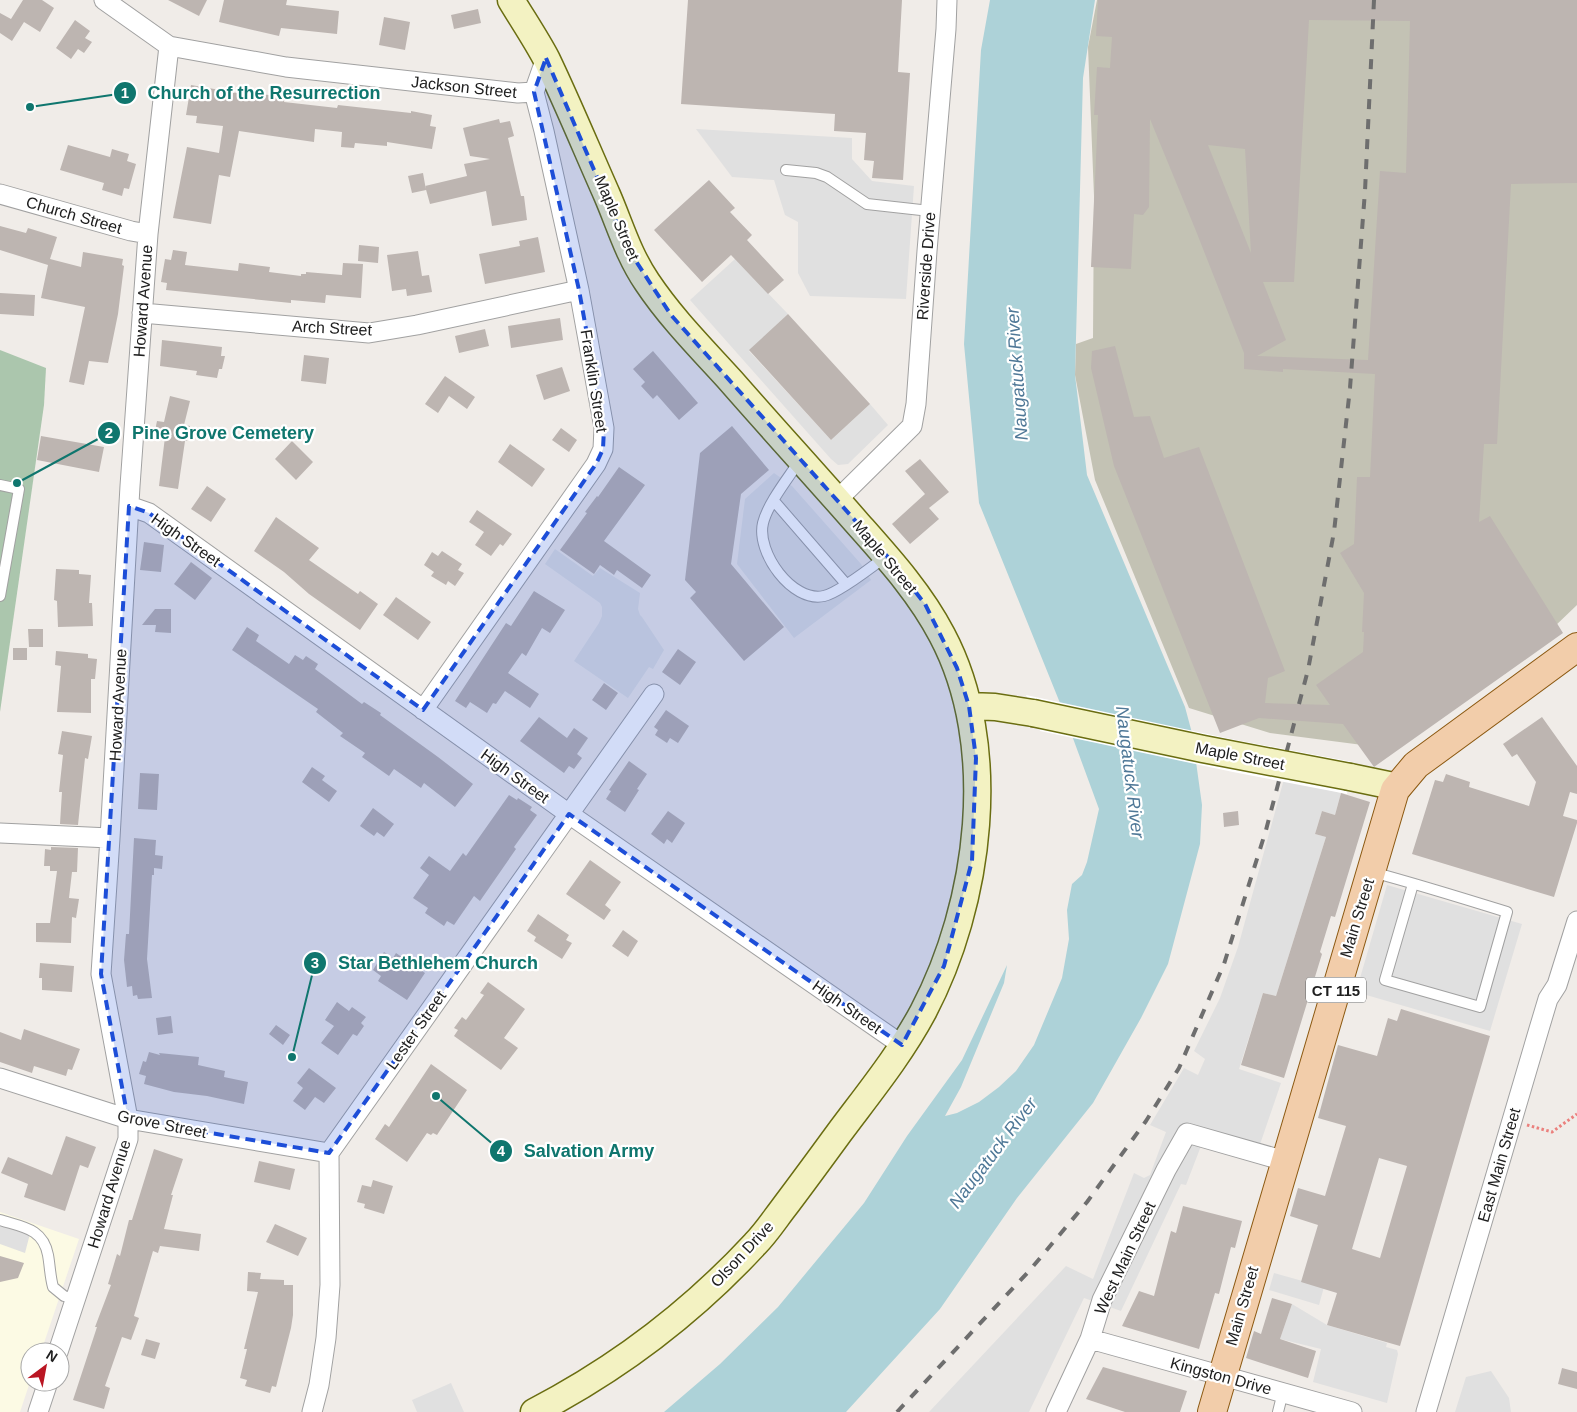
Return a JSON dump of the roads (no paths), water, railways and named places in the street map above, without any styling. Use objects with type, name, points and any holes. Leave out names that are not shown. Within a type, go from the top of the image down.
[{"type":"main road","points":[[511,0],[546,58]]},
{"type":"main road","name":"Maple Street","points":[[546,58],[610,201],[628,249],[645,279],[671,315],[887,556],[925,604],[957,668],[969,706],[995,707],[1033,713],[1204,750],[1398,786]]},
{"type":"main road","name":"Main Street","points":[[1212,1412],[1395,790],[1416,765],[1577,647]]},
{"type":"main road","points":[[902,1045],[923,1013],[944,966],[967,890],[976,827],[976,758],[969,706]]},
{"type":"main road","name":"Olson Drive","points":[[534,1412],[567,1395],[620,1362],[668,1325],[708,1290],[757,1242],[796,1192],[902,1045]]},
{"type":"street","name":"Jackson Street","points":[[104,0],[169,46],[286,66],[518,94],[534,92],[546,58]]},
{"type":"street","name":"Riverside Drive","points":[[837,500],[912,426],[916,404],[947,0]]},
{"type":"street","name":"Howard Avenue","points":[[61,1342],[128,1139],[128,1119],[101,974],[142,313],[148,234],[169,46]]},
{"type":"street","name":"Franklin Street","points":[[423,710],[600,456],[603,448],[604,428],[579,290],[534,92]]},
{"type":"street","name":"Church Street","points":[[0,194],[131,231],[148,234]]},
{"type":"street","name":"Arch Street","points":[[142,313],[369,333],[417,325],[579,290]]},
{"type":"street","name":"High Street","points":[[129,506],[149,513],[569,814],[902,1045]]},
{"type":"street","name":"Lester Street","points":[[329,1153],[654,694]]},
{"type":"street","points":[[0,833],[110,838]]},
{"type":"street","name":"East Main Street","points":[[1426,1412],[1548,999],[1557,985],[1577,921]]},
{"type":"street","name":"Grove Street","points":[[0,1078],[128,1119],[329,1153]]},
{"type":"street","name":"West Main Street","points":[[1056,1412],[1090,1340],[1102,1300],[1166,1170],[1187,1133],[1285,1161]]},
{"type":"street","points":[[312,1412],[319,1385],[326,1338],[330,1285],[329,1153]]},
{"type":"street","name":"Kingston Drive","points":[[1090,1340],[1352,1412]]},
{"type":"street","points":[[38,1412],[45,1392]]},
{"type":"lane","points":[[786,170],[816,173],[867,204],[930,211]]},
{"type":"lane","points":[[801,460],[774,501],[763,523],[763,536],[768,556],[773,566],[788,584],[810,596],[825,596],[887,556]]},
{"type":"lane","points":[[0,485],[19,489],[0,596]]},
{"type":"lane","points":[[774,501],[846,584]]},
{"type":"lane","points":[[1371,872],[1413,884],[1507,912],[1480,1008],[1385,980],[1413,884]]},
{"type":"lane","points":[[0,1220],[37,1232],[48,1254],[53,1287],[64,1296],[75,1299]]},
{"type":"lane","points":[[1278,1412],[1283,1392]]},
{"type":"water","name":"Naugatuck River","points":[[990,0],[1095,0],[1083,78],[1075,375],[1087,475],[1185,707],[1192,733],[1202,805],[1200,844],[1168,964],[1141,1018],[1093,1103],[1017,1198],[940,1309],[846,1412],[664,1412],[720,1364],[778,1307],[864,1203],[907,1136],[962,1060],[1007,965],[1004,983],[961,1087],[945,1116],[957,1113],[979,1102],[1016,1071],[1034,1045],[1062,978],[1069,939],[1067,910],[1072,884],[1082,875],[1087,862],[1099,809],[1060,703],[979,503],[964,344],[981,50]]},
{"type":"railway","points":[[1299,704],[1308,670],[1334,532],[1350,388],[1365,191],[1374,0]]},
{"type":"railway","points":[[897,1412],[1030,1270],[1087,1202],[1146,1121],[1179,1068],[1224,964],[1266,830],[1295,720]]},
{"type":"place","name":"Church of the Resurrection","points":[[30,107]]},
{"type":"place","name":"Pine Grove Cemetery","points":[[17,483]]},
{"type":"place","name":"Star Bethlehem Church","points":[[292,1057]]},
{"type":"place","name":"Salvation Army","points":[[436,1096]]}]
